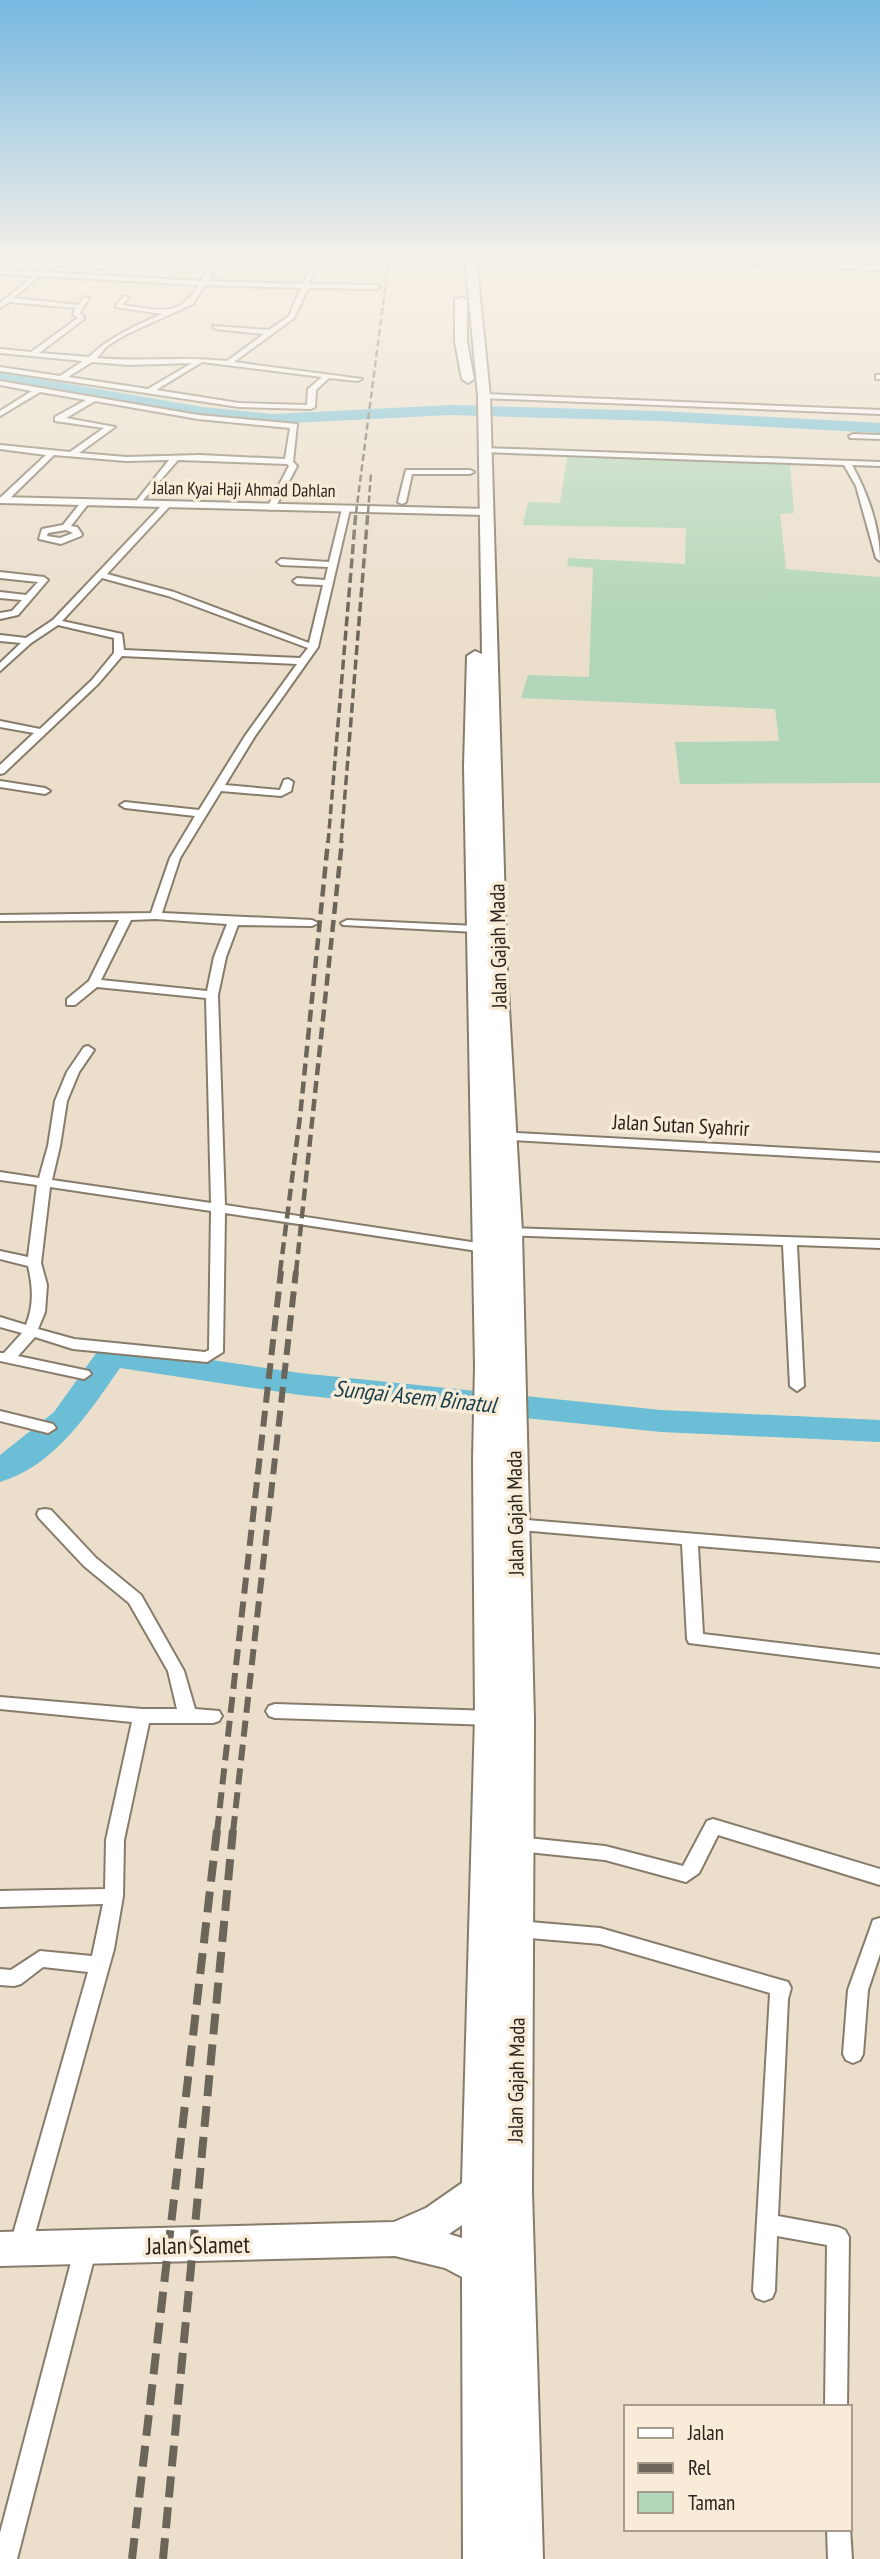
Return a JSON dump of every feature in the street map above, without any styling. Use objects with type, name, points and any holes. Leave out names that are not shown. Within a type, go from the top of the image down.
[{"type":"highway","name":"Jalan Gajah Mada","points":[[470,377],[478,407],[470,472],[479,512],[482,554],[510,1241],[500,1367],[504,1718],[497,2191],[499,2270],[522,2559]]},
{"type":"highway","name":"Jalan Gajah Mada","points":[[476,377],[484,450],[479,512]]},
{"type":"highway","name":"Jalan Gajah Mada","points":[[482,554],[473,766],[480,1135],[483,1239],[500,1367]]},
{"type":"highway","name":"Jalan Gajah Mada","points":[[497,2191],[518,1929],[518,1844],[504,1718],[515,1525],[500,1461]]},
{"type":"highway","points":[[395,2239],[497,2191]]},
{"type":"highway","points":[[395,2239],[465,2257],[499,2270]]},
{"type":"highway","name":"Jalan Slamet","points":[[10,2249],[395,2239]]},
{"type":"highway","name":"Jalan Gajah Mada","points":[[484,2559],[499,2270]]},
{"type":"street","points":[[0,414],[60,377]]},
{"type":"street","points":[[71,377],[239,405],[307,408],[312,405],[312,389],[325,377]]},
{"type":"street","points":[[150,391],[173,377]]},
{"type":"street","points":[[346,377],[358,379]]},
{"type":"street","points":[[0,383],[243,423],[293,425],[296,430],[289,462]]},
{"type":"street","points":[[92,400],[58,419],[111,427]]},
{"type":"street","points":[[478,407],[880,412]]},
{"type":"street","points":[[72,454],[120,421]]},
{"type":"street","points":[[853,436],[880,437]]},
{"type":"street","points":[[0,447],[126,459],[289,462],[293,466],[271,508]]},
{"type":"street","points":[[484,450],[880,464]]},
{"type":"street","points":[[2,500],[52,453]]},
{"type":"street","points":[[138,504],[175,458]]},
{"type":"street","points":[[848,463],[860,486],[880,558]]},
{"type":"street","points":[[402,502],[409,472],[470,472]]},
{"type":"street","name":"Jalan Kyai Haji Ahmad Dahlan","points":[[2,500],[479,512]]},
{"type":"street","points":[[66,527],[85,503]]},
{"type":"street","points":[[0,668],[28,641],[56,622],[166,506]]},
{"type":"street","points":[[155,916],[175,858],[301,661],[313,647],[346,509]]},
{"type":"street","points":[[281,562],[334,565]]},
{"type":"street","points":[[0,575],[44,580],[15,613],[0,616]]},
{"type":"street","points":[[101,575],[171,594],[313,647]]},
{"type":"street","points":[[297,581],[329,583]]},
{"type":"street","points":[[0,595],[29,598]]},
{"type":"street","points":[[0,771],[95,682],[119,653],[119,636],[56,622]]},
{"type":"street","points":[[0,638],[28,641]]},
{"type":"street","points":[[119,653],[301,661]]},
{"type":"street","points":[[0,724],[42,732]]},
{"type":"street","points":[[220,788],[281,793],[285,792],[288,782]]},
{"type":"street","points":[[0,784],[45,792]]},
{"type":"street","points":[[125,805],[204,814]]},
{"type":"street","points":[[71,1002],[94,983],[127,916]]},
{"type":"street","points":[[0,918],[155,916],[312,923]]},
{"type":"street","points":[[0,1322],[29,1335],[74,1343],[212,1355],[216,1352],[218,1208],[212,995],[220,957],[234,920]]},
{"type":"street","points":[[347,923],[476,929]]},
{"type":"street","points":[[94,983],[212,995]]},
{"type":"street","points":[[5,1357],[29,1335],[38,1312],[40,1286],[34,1263],[44,1183],[54,1146],[61,1101],[73,1072],[88,1051]]},
{"type":"street","name":"Jalan Sutan Syahrir","points":[[480,1135],[880,1157]]},
{"type":"street","points":[[0,1176],[218,1208],[483,1239],[880,1244]]},
{"type":"street","points":[[790,1241],[797,1386]]},
{"type":"street","points":[[0,1255],[34,1263]]},
{"type":"street","points":[[5,1357],[85,1374]]},
{"type":"street","points":[[0,1416],[48,1428]]},
{"type":"street","points":[[45,1514],[90,1562],[135,1599],[176,1671],[188,1717]]},
{"type":"street","points":[[515,1525],[880,1555]]},
{"type":"street","points":[[690,1541],[695,1639],[880,1661]]},
{"type":"street","points":[[0,1703],[142,1716],[213,1716]]},
{"type":"street","points":[[275,1711],[504,1718]]},
{"type":"street","points":[[10,2249],[99,1965],[114,1896],[115,1840],[142,1716]]},
{"type":"street","points":[[518,1844],[605,1853],[686,1874],[692,1868],[713,1826],[880,1877]]},
{"type":"street","points":[[0,1899],[114,1896]]},
{"type":"street","points":[[853,2054],[858,1990],[880,1926]]},
{"type":"street","points":[[518,1929],[600,1936],[781,1988],[764,2291]]},
{"type":"street","points":[[0,1977],[14,1978],[40,1959],[99,1965]]},
{"type":"street","points":[[766,2224],[838,2237],[836,2405]]},
{"type":"street","points":[[5,2559],[86,2247]]},
{"type":"street","points":[[839,2531],[840,2559]]},
{"type":"green space","points":[[568,453],[790,463],[794,513],[780,514],[786,569],[880,577],[880,783],[680,784],[675,742],[779,741],[775,709],[521,698],[528,675],[589,677],[593,568],[567,566],[569,558],[685,564],[686,528],[523,525],[528,502],[560,503]]},
{"type":"waterway","points":[[2,377],[203,412],[273,419],[450,410],[660,416],[880,428]]},
{"type":"waterway","name":"Sungai Asem Binatul","points":[[0,1470],[21,1458],[66,1420],[111,1356],[300,1384],[661,1421],[880,1431]]},
{"type":"railway","points":[[356,513],[374,377]]},
{"type":"railway","points":[[368,513],[371,473]]},
{"type":"railway","points":[[328,843],[356,511]]},
{"type":"railway","points":[[341,843],[368,511]]},
{"type":"railway","points":[[280,1272],[300,1117],[328,841]]},
{"type":"railway","points":[[296,1272],[342,841]]},
{"type":"railway","points":[[217,1832],[281,1271]]},
{"type":"railway","points":[[233,1832],[296,1271]]},
{"type":"railway","points":[[132,2559],[217,1830]]},
{"type":"railway","points":[[163,2559],[233,1830]]}]
